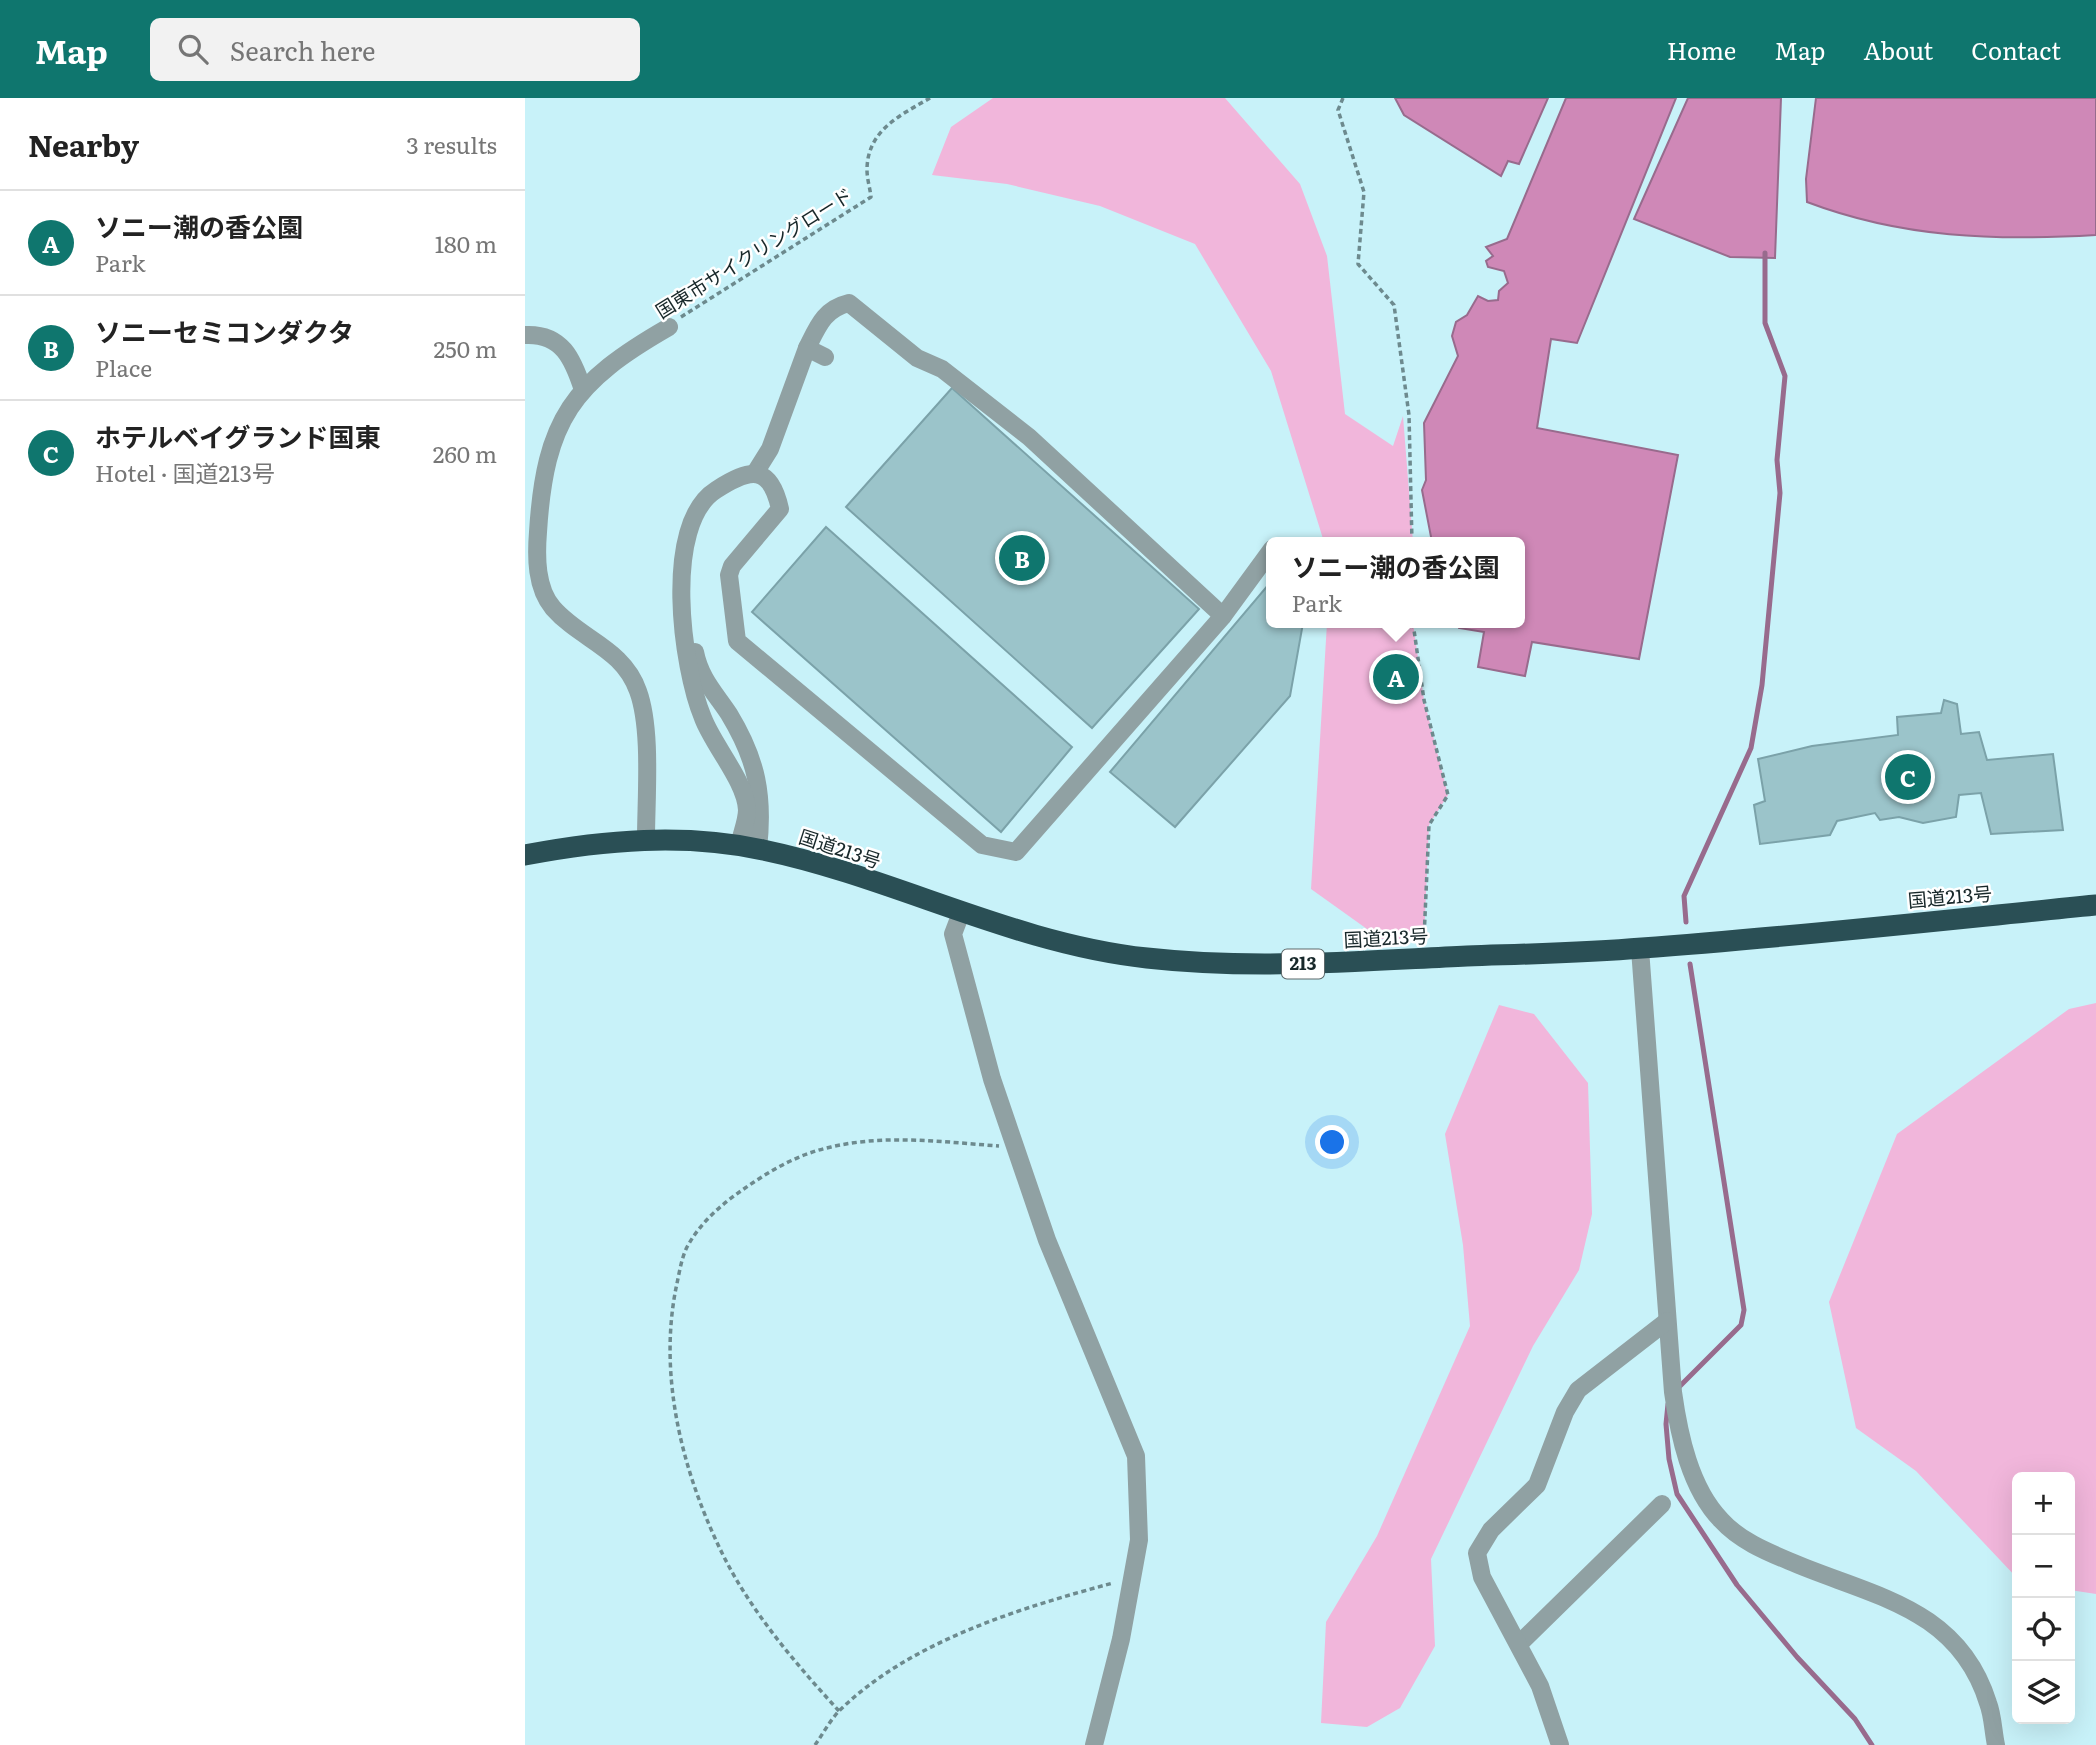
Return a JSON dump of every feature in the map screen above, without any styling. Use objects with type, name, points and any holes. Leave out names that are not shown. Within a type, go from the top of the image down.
[{"type":"highway","name":"国道213号","points":[[525,855],[611,841],[646,839],[749,848],[850,874],[961,913],[1084,947],[1144,958],[1241,966],[1640,949],[2096,905]]},
{"type":"street","points":[[755,473],[770,449],[807,348],[821,319],[833,307],[849,303],[917,358],[942,369],[1029,437],[1223,616]]},
{"type":"street","points":[[646,839],[644,720],[638,691],[625,664],[554,609],[544,594],[538,567],[539,508],[554,433],[583,390],[623,353],[671,324]]},
{"type":"street","points":[[525,335],[548,336],[564,346],[583,390]]},
{"type":"street","points":[[807,348],[825,357]]},
{"type":"street","points":[[749,848],[747,809],[741,789],[703,719],[684,646],[683,564],[693,520],[708,495],[731,480],[755,473],[765,475],[772,483],[780,509],[732,566],[729,575],[737,641],[982,845],[1016,852],[1223,616],[1266,557]]},
{"type":"street","points":[[731,480],[701,530],[695,548],[691,592],[698,666],[706,684],[740,734],[755,770],[762,809],[749,848]]},
{"type":"street","points":[[961,913],[953,934],[992,1079],[1047,1240],[1134,1449],[1139,1473],[1139,1540],[1121,1639],[1094,1745]]},
{"type":"street","points":[[1640,949],[1667,1321],[1678,1430],[1692,1474],[1720,1520],[1756,1547],[1908,1607],[1947,1633],[1972,1665],[1989,1703],[1996,1745]]},
{"type":"street","points":[[1560,1745],[1540,1686],[1477,1565],[1476,1553],[1482,1541],[1537,1485],[1569,1401],[1578,1390],[1667,1321]]},
{"type":"street","points":[[1519,1644],[1662,1504]]},
{"type":"path","name":"国東市サイクリングロード","points":[[671,324],[870,197],[867,170],[873,141],[889,121],[930,98]]},
{"type":"path","points":[[1343,98],[1338,110],[1364,192],[1358,264],[1394,305],[1409,415],[1412,537]]},
{"type":"path","points":[[1414,628],[1424,700],[1448,795],[1429,825],[1424,939]]},
{"type":"path","points":[[839,1711],[796,1664],[745,1592],[724,1557],[688,1469],[674,1404],[670,1344],[672,1308],[685,1250],[704,1221],[731,1197],[774,1169],[816,1151],[864,1141],[895,1140],[1015,1147]]},
{"type":"path","points":[[815,1745],[839,1711],[879,1679],[971,1627],[1132,1578]]},
{"type":"shaded area","points":[[993,98],[1225,98],[1300,184],[1327,256],[1345,414],[1393,446],[1403,416],[1413,537],[1322,537],[1271,371],[1195,244],[1100,206],[1007,184],[932,175],[951,127]]},
{"type":"shaded area","points":[[1395,98],[1548,98],[1519,164],[1508,161],[1501,176],[1404,115]]},
{"type":"shaded area","points":[[1566,98],[1676,98],[1577,343],[1551,339],[1537,428],[1678,455],[1639,659],[1532,642],[1525,676],[1478,667],[1484,632],[1459,628],[1525,628],[1525,537],[1431,537],[1422,490],[1426,480],[1424,423],[1458,356],[1452,336],[1456,322],[1467,315],[1478,296],[1488,301],[1498,300],[1499,291],[1508,283],[1504,271],[1488,267],[1486,261],[1493,256],[1486,247],[1507,239]]},
{"type":"shaded area","points":[[1688,98],[1781,98],[1775,258],[1730,257],[1634,219]]},
{"type":"shaded area","points":[[1816,98],[2096,98],[2096,235],[1985,237],[1949,234],[1878,223],[1807,202],[1806,179]]},
{"type":"shaded area","points":[[1327,628],[1414,628],[1424,700],[1448,795],[1429,825],[1424,939],[1381,939],[1311,889]]},
{"type":"shaded area","points":[[2096,1003],[2096,1594],[2075,1591],[2075,1472],[2012,1472],[2012,1573],[1916,1471],[1856,1428],[1829,1302],[1897,1134],[2069,1009]]},
{"type":"shaded area","points":[[1499,1005],[1534,1014],[1588,1083],[1592,1214],[1579,1270],[1533,1346],[1431,1559],[1435,1646],[1400,1708],[1367,1727],[1321,1723],[1326,1622],[1377,1536],[1470,1326],[1463,1245],[1445,1134]]},
{"type":"building","points":[[952,388],[1199,609],[1092,728],[846,507]]},
{"type":"building","points":[[826,527],[1072,747],[1001,832],[752,612]]},
{"type":"building","points":[[1266,588],[1266,628],[1302,628],[1290,696],[1175,827],[1110,772]]},
{"type":"building","points":[[1944,700],[1957,704],[1961,734],[1979,732],[1987,760],[2053,754],[2063,830],[1991,834],[1981,793],[1959,795],[1956,817],[1923,823],[1899,817],[1880,820],[1875,813],[1837,821],[1830,835],[1760,844],[1754,805],[1765,801],[1758,759],[1812,746],[1898,735],[1897,717],[1941,713]]},
{"type":"waterway","points":[[1686,922],[1684,896],[1751,748],[1762,685],[1780,493],[1777,460],[1785,376],[1765,323],[1765,253]]},
{"type":"waterway","points":[[1678,1388],[1741,1325],[1744,1310],[1690,964]]},
{"type":"waterway","points":[[1668,1404],[1666,1424],[1669,1459],[1677,1494],[1737,1585],[1797,1657],[1855,1719],[1872,1745]]},
{"type":"place","name":"ソニーセミコンダクタ","points":[[1022,558]]},
{"type":"place","name":"ソニー潮の香公園","points":[[1396,677]]},
{"type":"place","name":"ホテルベイグランド国東","points":[[1908,777]]}]
